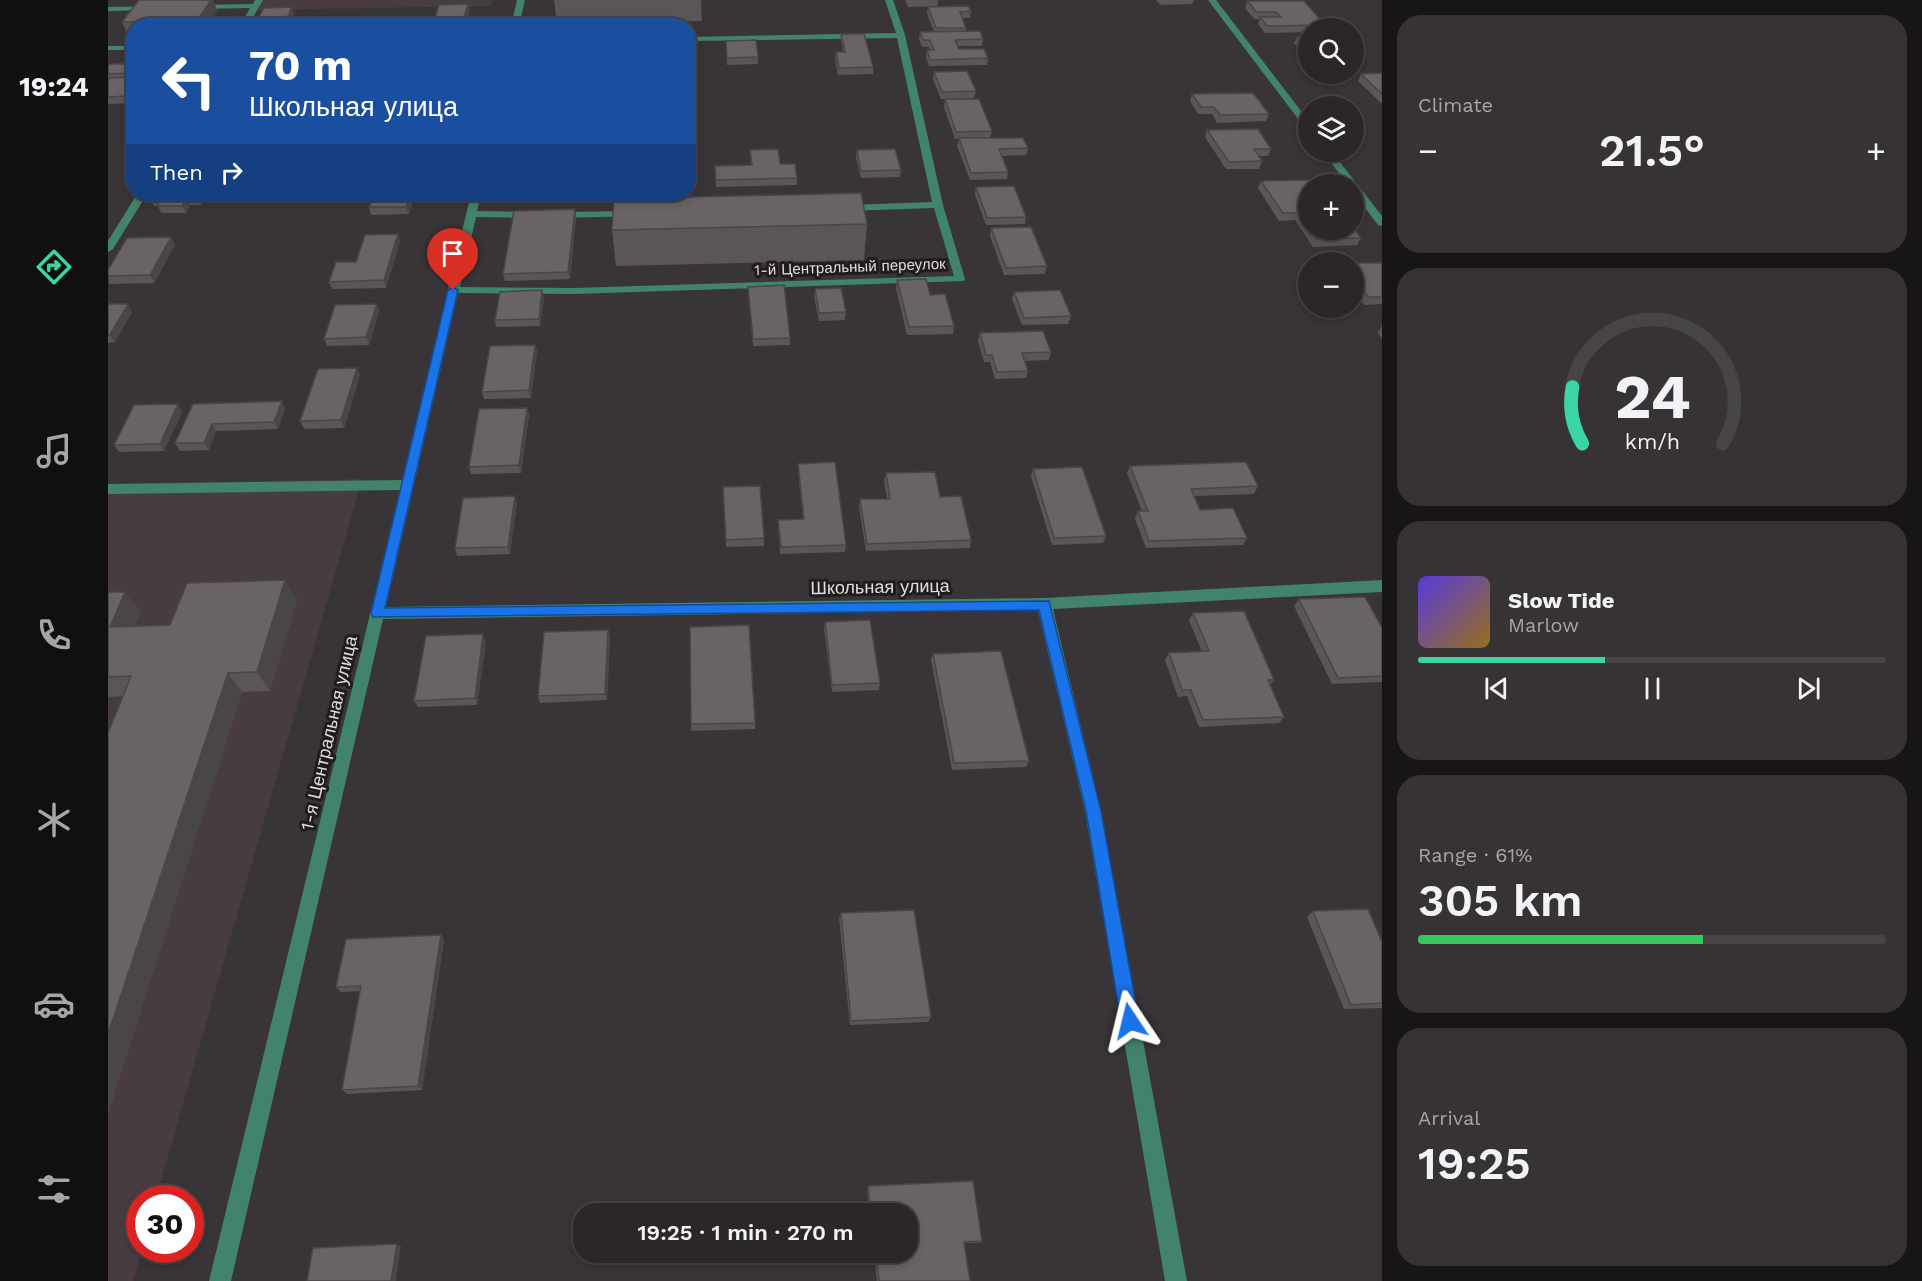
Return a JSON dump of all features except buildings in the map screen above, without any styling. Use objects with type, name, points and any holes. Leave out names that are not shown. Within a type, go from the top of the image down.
[{"type":"street","points":[[517,18],[521,0]]},
{"type":"street","name":"1-й Центральный переулок","points":[[453,290],[574,291],[960,279],[938,205],[901,35],[890,0]]},
{"type":"street","points":[[1212,0],[1298,113]]},
{"type":"street","points":[[187,8],[257,3]]},
{"type":"street","points":[[248,18],[257,3]]},
{"type":"street","points":[[108,9],[165,8]]},
{"type":"street","points":[[696,39],[901,35]]},
{"type":"street","points":[[108,48],[126,48]]},
{"type":"street","points":[[1335,162],[1344,174]]},
{"type":"street","points":[[1364,199],[1382,223]]},
{"type":"street","points":[[108,249],[137,201]]},
{"type":"street","name":"1-я Центральная улица","points":[[220,1281],[474,201]]},
{"type":"street","points":[[831,208],[938,205]]},
{"type":"street","points":[[471,214],[640,213]]},
{"type":"street","points":[[108,489],[407,485]]},
{"type":"street","name":"Школьная улица","points":[[377,613],[1044,604],[1382,586]]},
{"type":"street","points":[[1044,604],[1093,811],[1176,1281]]},
{"type":"shaded area","points":[[257,0],[492,0],[491,6],[251,10]]},
{"type":"shaded area","points":[[362,479],[160,1185],[126,1185],[126,1263],[138,1263],[133,1281],[108,1281],[108,484]]},
{"type":"route","points":[[453,290],[377,613],[1044,604],[1093,811],[1130,1021]]}]
